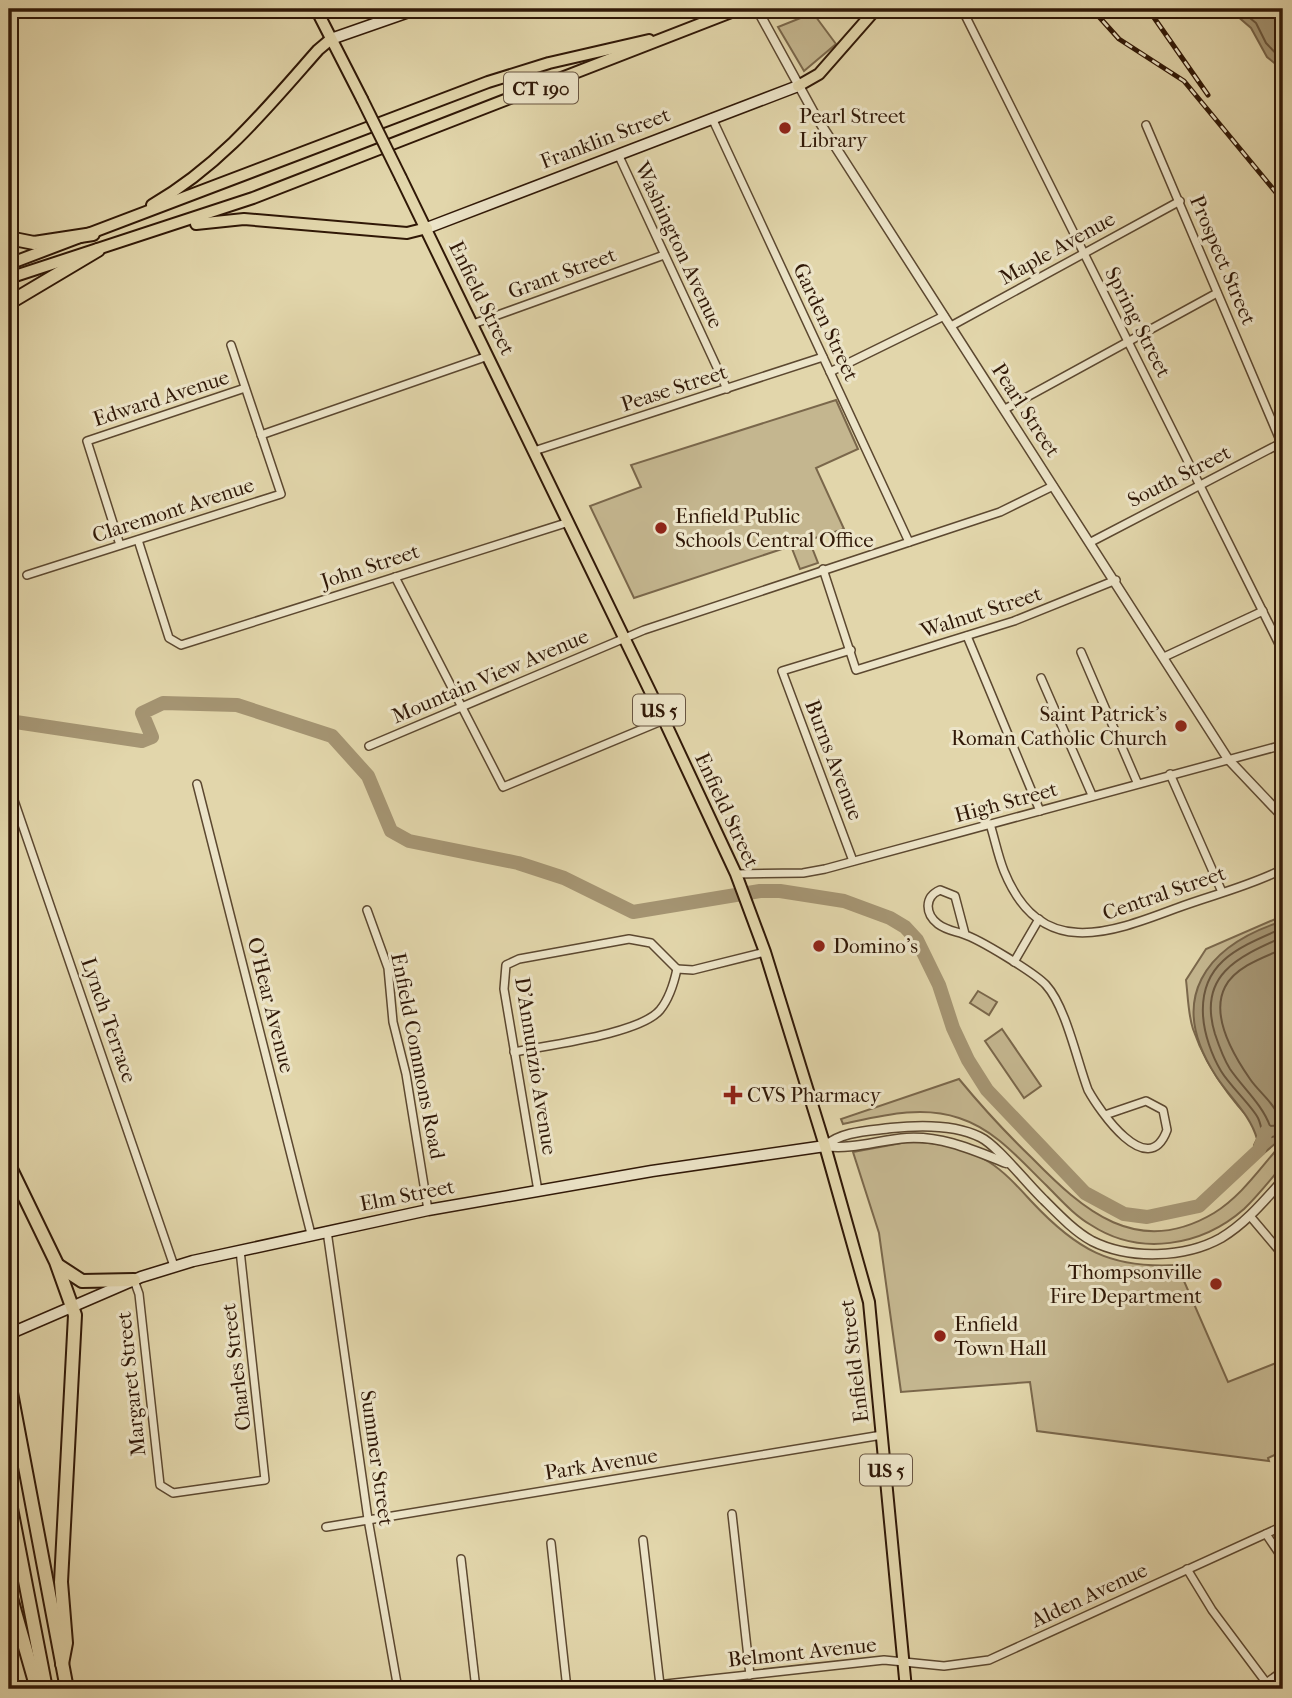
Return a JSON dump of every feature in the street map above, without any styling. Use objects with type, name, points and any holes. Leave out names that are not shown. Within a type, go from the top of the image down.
[{"type":"highway","points":[[9,238],[38,243],[93,233]]},
{"type":"highway","points":[[9,303],[98,250]]},
{"type":"highway","points":[[9,1165],[56,1262],[73,1306],[76,1325],[61,1582],[66,1643],[62,1664]]},
{"type":"highway","points":[[56,1262],[69,1275],[82,1281],[134,1280]]},
{"type":"highway","points":[[9,1382],[67,1689]]},
{"type":"highway","points":[[9,1498],[46,1689]]},
{"type":"highway","points":[[9,1591],[37,1689]]},
{"type":"main road","name":"Enfield Street","points":[[316,9],[427,228],[625,638],[736,874],[765,952],[825,1146],[869,1302],[905,1689]]},
{"type":"main road","points":[[136,217],[216,161],[331,39],[417,9]]},
{"type":"main road","name":"CT 190","points":[[9,278],[172,227],[739,9]]},
{"type":"main road","points":[[798,86],[819,74],[876,9]]},
{"type":"main road","name":"CT 190","points":[[9,264],[488,82],[549,63],[673,35]]},
{"type":"main road","name":"Franklin Street","points":[[427,228],[798,86]]},
{"type":"main road","points":[[172,227],[244,219],[407,233],[427,228]]},
{"type":"main road","name":"Elm Street","points":[[9,1334],[134,1280],[174,1266],[240,1250],[428,1210],[825,1146]]},
{"type":"street","name":"Pearl Street","points":[[757,9],[798,86],[1228,759],[1283,817]]},
{"type":"street","name":"Spring Street","points":[[962,9],[1283,652]]},
{"type":"street","name":"Garden Street","points":[[712,118],[909,541]]},
{"type":"street","name":"Prospect Street","points":[[1146,125],[1283,444]]},
{"type":"street","name":"Washington Avenue","points":[[618,154],[727,389]]},
{"type":"street","name":"Maple Avenue","points":[[951,327],[1180,201]]},
{"type":"street","name":"Grant Street","points":[[473,324],[664,255]]},
{"type":"street","points":[[1005,409],[1217,293]]},
{"type":"street","points":[[830,372],[944,316]]},
{"type":"street","points":[[231,345],[261,435],[488,356]]},
{"type":"street","name":"Pease Street","points":[[534,451],[823,357]]},
{"type":"street","name":"Edward Avenue","points":[[120,545],[87,441],[245,388]]},
{"type":"street","name":"Claremont Avenue","points":[[27,575],[281,494],[261,435]]},
{"type":"street","name":"South Street","points":[[1091,542],[1200,484],[1283,444]]},
{"type":"street","name":"Mountain View Avenue","points":[[369,746],[625,638],[823,569],[1000,512],[1053,485]]},
{"type":"street","name":"John Street","points":[[138,540],[169,638],[181,645],[569,522]]},
{"type":"street","points":[[823,569],[850,650]]},
{"type":"street","points":[[395,577],[503,787],[664,720]]},
{"type":"street","name":"Walnut Street","points":[[850,650],[856,670],[1037,613],[1116,580]]},
{"type":"street","points":[[1164,657],[1263,611]]},
{"type":"street","points":[[967,636],[1040,811]]},
{"type":"street","name":"Burns Avenue","points":[[850,650],[782,671],[853,861]]},
{"type":"street","points":[[1081,652],[1137,782]]},
{"type":"street","points":[[1041,678],[1092,795]]},
{"type":"street","name":"High Street","points":[[736,874],[803,873],[1283,745]]},
{"type":"street","points":[[1170,774],[1222,892]]},
{"type":"street","name":"O'Hear Avenue","points":[[197,784],[311,1234]]},
{"type":"street","name":"Lynch Terrace","points":[[9,786],[174,1266]]},
{"type":"street","name":"Central Street","points":[[990,824],[1010,884],[1023,905],[1040,919],[1065,931],[1096,934],[1130,926],[1283,869]]},
{"type":"street","points":[[965,934],[955,896],[940,890],[933,894],[927,907],[933,919],[945,928],[965,934],[1014,962],[1050,990],[1088,1090],[1105,1115],[1130,1143],[1139,1147],[1157,1143],[1167,1129],[1163,1110],[1146,1101],[1105,1115]]},
{"type":"street","name":"Enfield Commons Road","points":[[367,910],[388,968],[393,1022],[406,1074],[428,1210]]},
{"type":"street","points":[[1014,962],[1040,919]]},
{"type":"street","name":"D'Annunzio Avenue","points":[[538,1191],[503,976],[506,965],[511,961],[629,939],[651,943],[677,969]]},
{"type":"street","points":[[514,1052],[618,1030],[649,1020],[667,999],[677,969],[693,970],[765,952]]},
{"type":"street","points":[[825,1146],[834,1138],[845,1135],[901,1127],[933,1127],[978,1136],[997,1149],[1006,1163],[1066,1222],[1093,1241],[1128,1251],[1165,1254],[1194,1249],[1222,1237],[1250,1216],[1283,1180]]},
{"type":"street","points":[[825,1146],[847,1147],[910,1138],[940,1139],[1006,1163]]},
{"type":"street","points":[[1250,1216],[1283,1255]]},
{"type":"street","name":"Summer Street","points":[[327,1231],[368,1519],[398,1689]]},
{"type":"street","name":"Charles Street","points":[[160,1485],[173,1493],[265,1480],[240,1250]]},
{"type":"street","name":"Margaret Street","points":[[134,1280],[139,1294],[160,1485]]},
{"type":"street","name":"Park Avenue","points":[[326,1527],[882,1435]]},
{"type":"street","points":[[732,1514],[750,1675]]},
{"type":"street","name":"Alden Avenue","points":[[903,1663],[944,1666],[989,1660],[1283,1526]]},
{"type":"street","points":[[1266,1534],[1283,1559]]},
{"type":"street","points":[[643,1540],[660,1685]]},
{"type":"street","points":[[551,1543],[567,1689]]},
{"type":"street","points":[[461,1559],[476,1689]]},
{"type":"street","points":[[1187,1569],[1212,1610],[1269,1686],[1283,1671]]},
{"type":"street","name":"Belmont Avenue","points":[[620,1689],[884,1660],[903,1663]]},
{"type":"shaded area","points":[[813,13],[836,44],[804,71],[778,27]]},
{"type":"shaded area","points":[[836,400],[858,449],[816,468],[844,529],[809,540],[818,563],[800,569],[791,546],[634,598],[590,506],[641,487],[631,465]]},
{"type":"shaded area","points":[[1283,918],[1283,1165],[1244,1209],[1209,1232],[1190,1239],[1150,1244],[1110,1235],[1073,1212],[996,1138],[959,1118],[916,1112],[843,1124],[841,1119],[959,1079],[985,1110],[1051,1177],[1071,1195],[1113,1222],[1136,1230],[1160,1231],[1186,1226],[1214,1213],[1240,1191],[1278,1148],[1228,1094],[1208,1063],[1191,1023],[1186,980],[1206,949]]},
{"type":"shaded area","points":[[978,991],[997,1002],[989,1015],[970,1003]]},
{"type":"shaded area","points":[[1002,1029],[1041,1086],[1024,1098],[985,1041]]},
{"type":"shaded area","points":[[907,1142],[950,1146],[989,1162],[1064,1232],[1096,1253],[1132,1263],[1177,1265],[1228,1382],[1276,1363],[1283,1377],[1283,1451],[1268,1458],[1269,1461],[1037,1431],[1030,1382],[901,1392],[879,1233],[853,1152]]},
{"type":"water","points":[[1229,9],[1283,9],[1283,70],[1267,57],[1251,28]]},
{"type":"water","points":[[1283,921],[1283,1137],[1263,1154],[1254,1145],[1257,1139],[1250,1122],[1216,1076],[1201,1048],[1194,1023],[1195,1000],[1202,979],[1214,961],[1233,945]]},
{"type":"waterway","points":[[9,721],[142,741],[152,737],[142,713],[163,703],[237,705],[332,736],[368,776],[391,831],[409,841],[518,863],[564,878],[633,912],[760,891],[780,891],[844,901],[890,918],[905,927],[917,940],[939,985],[953,1028],[968,1060],[987,1090],[1085,1193],[1124,1214],[1147,1217],[1199,1206],[1259,1150],[1266,1132]]},
{"type":"railway","points":[[1092,9],[1119,39],[1184,81],[1283,201]]},
{"type":"railway","points":[[1148,9],[1208,95]]},
{"type":"place","name":"Pearl Street Library","points":[[785,128]]},
{"type":"place","name":"Enfield Public Schools Central Office","points":[[661,528]]},
{"type":"place","name":"Saint Patrick's Roman Catholic Church","points":[[1181,726]]},
{"type":"place","name":"Domino's","points":[[819,946]]},
{"type":"place","name":"CVS Pharmacy","points":[[733,1095]]},
{"type":"place","name":"Thompsonville Fire Department","points":[[1216,1284]]},
{"type":"place","name":"Enfield Town Hall","points":[[940,1336]]}]
